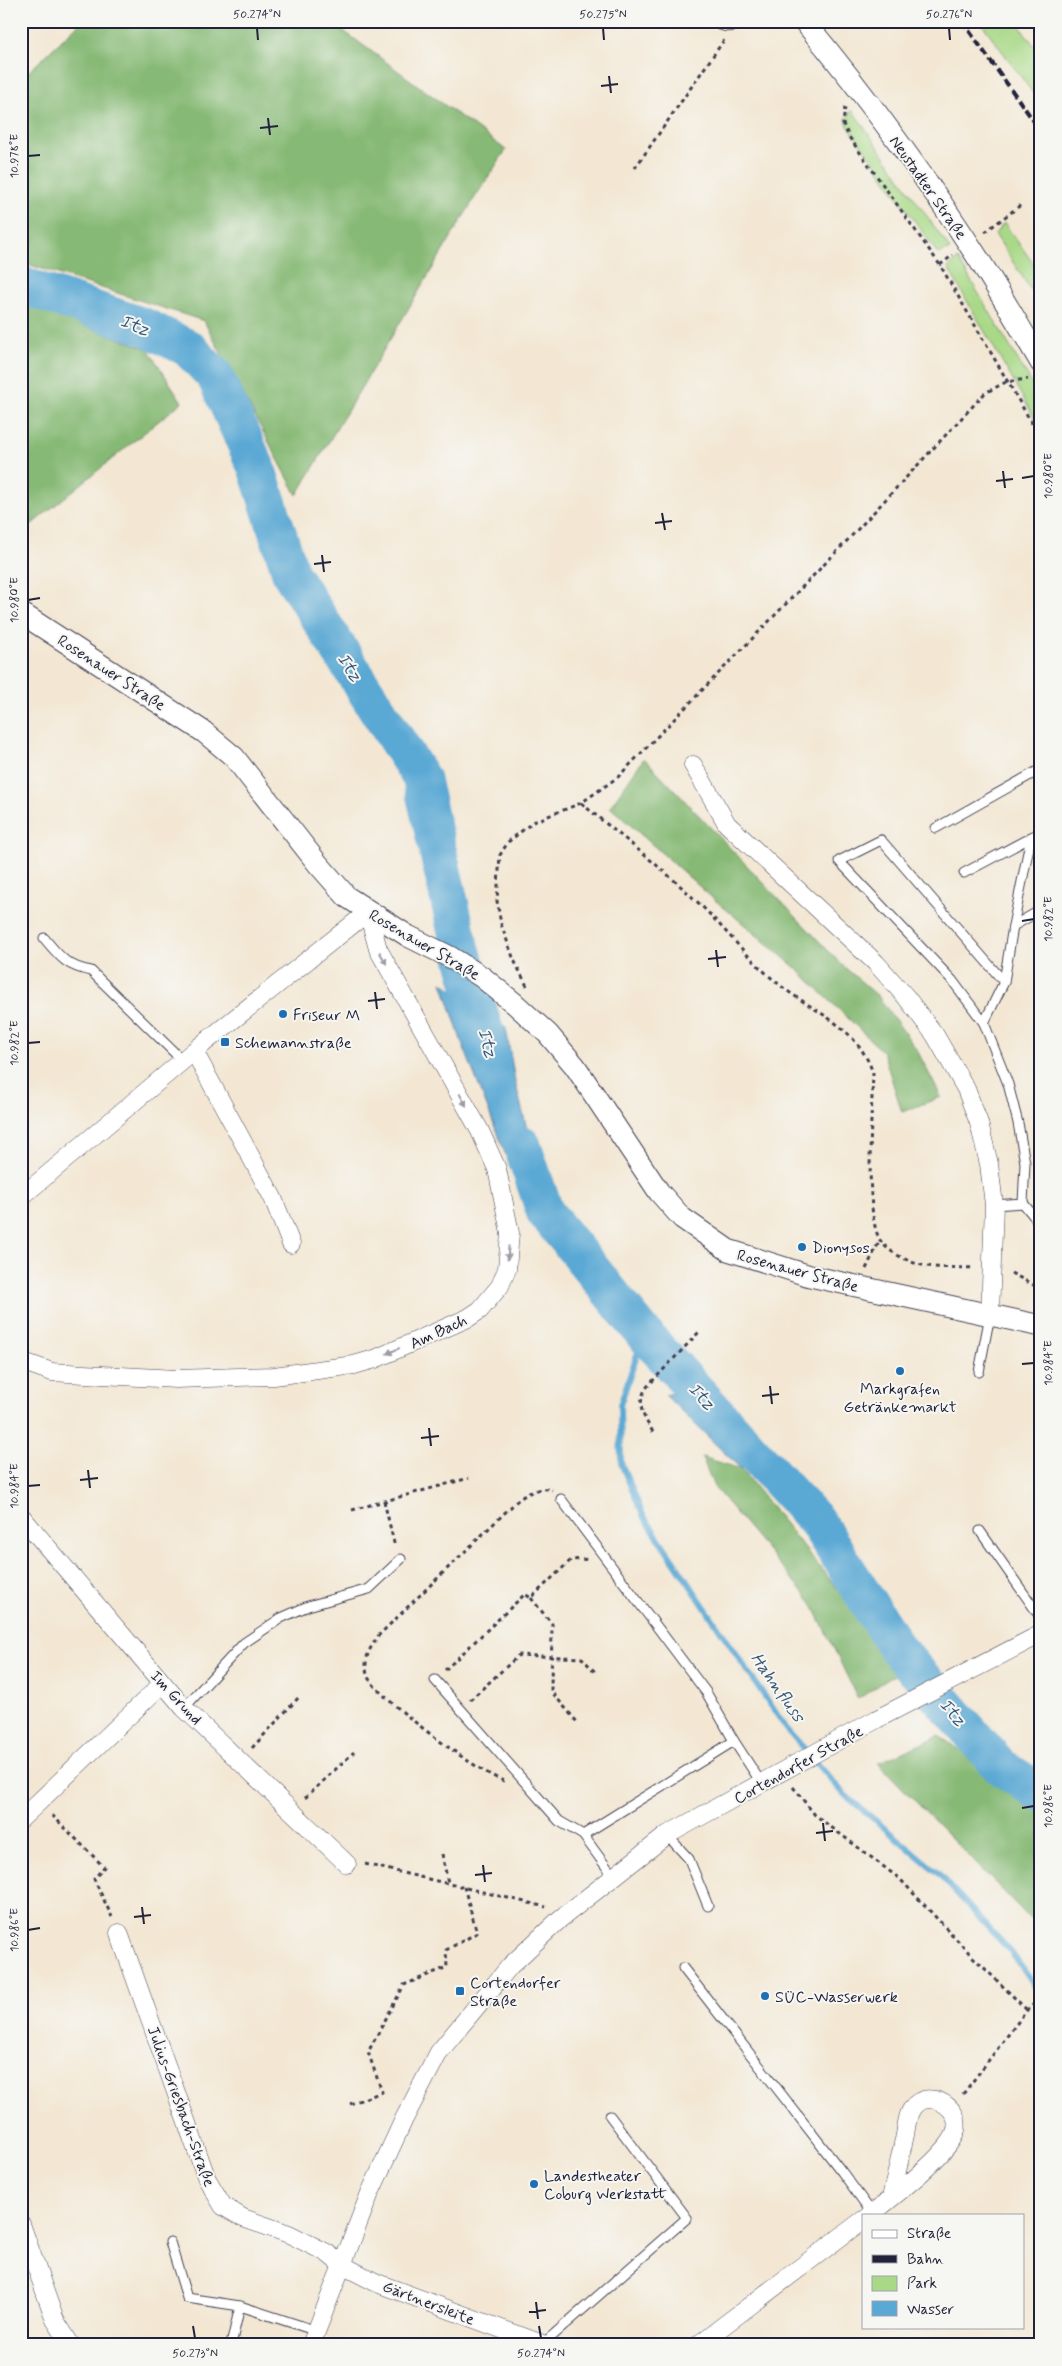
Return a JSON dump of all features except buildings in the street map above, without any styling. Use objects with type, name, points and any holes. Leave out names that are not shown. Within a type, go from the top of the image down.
[{"type":"street","name":"Neustadter Straße","points":[[804,21],[888,128],[990,277],[1036,370]]},
{"type":"street","name":"Rosenauer Straße","points":[[21,613],[212,738],[234,757],[328,876],[347,897],[408,936],[450,956],[482,977],[522,998],[548,1034],[575,1066],[659,1192],[682,1218],[728,1250],[810,1276],[1041,1326]]},
{"type":"street","points":[[693,765],[727,824],[876,963],[906,996],[936,1035],[966,1089],[979,1123],[989,1164],[994,1205],[990,1314]]},
{"type":"street","points":[[21,1197],[188,1056],[368,912]]},
{"type":"street","name":"Am Bach","points":[[21,1361],[52,1372],[176,1379],[274,1376],[345,1366],[375,1359],[468,1318],[480,1310],[500,1286],[507,1269],[510,1233],[497,1169],[480,1131],[378,949],[368,912]]},
{"type":"street","points":[[188,1056],[273,1198],[291,1244]]},
{"type":"street","name":"Im Grund","points":[[21,1516],[184,1708],[348,1864]]},
{"type":"street","name":"Cortendorfer Straße","points":[[314,2338],[370,2192],[404,2119],[439,2052],[471,2010],[510,1966],[560,1919],[612,1876],[667,1835],[826,1747],[1041,1634]]},
{"type":"street","points":[[21,1820],[162,1684]]},
{"type":"street","name":"Julius-Griesbach-Straße","points":[[119,1933],[216,2197],[223,2206],[243,2218],[289,2234],[327,2252],[342,2265]]},
{"type":"street","points":[[871,2214],[891,2198],[951,2142],[956,2130],[956,2119],[951,2110],[942,2101],[930,2098],[920,2101],[910,2112],[891,2198]]},
{"type":"street","points":[[698,2345],[862,2221]]},
{"type":"street","points":[[21,2224],[55,2320],[72,2345]]},
{"type":"street","name":"Gärtnersleite","points":[[342,2265],[377,2283],[515,2340],[544,2344]]},
{"type":"lane","points":[[713,21],[718,26],[733,27],[749,21]]},
{"type":"lane","points":[[936,828],[1041,769]]},
{"type":"lane","points":[[964,873],[1041,832]]},
{"type":"lane","points":[[984,1023],[1004,982],[1031,837]]},
{"type":"lane","points":[[1004,982],[881,840],[839,860],[952,980],[984,1023],[1008,1084],[1018,1123],[1025,1163],[1023,1203],[1039,1220]]},
{"type":"lane","points":[[1013,926],[1041,910]]},
{"type":"lane","points":[[44,938],[63,961],[77,968],[91,971],[188,1056]]},
{"type":"lane","points":[[994,1205],[1023,1203]]},
{"type":"lane","points":[[978,1372],[990,1314]]},
{"type":"lane","points":[[561,1499],[608,1559],[706,1692],[734,1742],[762,1784]]},
{"type":"lane","points":[[980,1531],[1041,1618]]},
{"type":"lane","points":[[184,1708],[244,1643],[280,1618],[308,1606],[369,1589],[400,1560]]},
{"type":"lane","points":[[435,1680],[559,1821],[583,1835],[612,1876]]},
{"type":"lane","points":[[583,1835],[734,1742]]},
{"type":"lane","points":[[667,1835],[689,1860],[708,1906]]},
{"type":"lane","points":[[683,1968],[842,2172],[867,2214]]},
{"type":"lane","points":[[544,2344],[687,2218],[610,2116]]},
{"type":"lane","points":[[170,2242],[187,2298],[240,2306],[314,2338]]},
{"type":"lane","points":[[231,2345],[240,2306]]},
{"type":"path","points":[[635,168],[733,27]]},
{"type":"path","points":[[844,101],[843,124],[849,137],[940,265],[988,345],[1006,382],[1041,439]]},
{"type":"path","points":[[983,234],[1022,204]]},
{"type":"path","points":[[522,998],[514,960],[501,924],[497,901],[500,855],[508,842],[532,822],[581,803],[618,777],[844,544],[984,393],[1036,370]]},
{"type":"path","points":[[581,803],[690,894],[775,982],[832,1020],[867,1055],[873,1073],[871,1200],[874,1225],[880,1240],[889,1249],[918,1265],[992,1269],[1009,1272],[1041,1290]]},
{"type":"path","points":[[856,1286],[880,1240]]},
{"type":"path","points":[[653,1432],[642,1414],[640,1406],[646,1388],[700,1331]]},
{"type":"path","points":[[352,1510],[469,1478]]},
{"type":"path","points":[[482,1768],[455,1751],[392,1702],[373,1684],[368,1675],[367,1654],[379,1635],[519,1498],[528,1493],[547,1488],[554,1491],[561,1499]]},
{"type":"path","points":[[384,1502],[400,1560]]},
{"type":"path","points":[[531,1598],[571,1560],[608,1559]]},
{"type":"path","points":[[435,1680],[525,1594],[531,1598],[552,1624],[551,1691],[577,1722]]},
{"type":"path","points":[[460,1709],[519,1655],[582,1658],[595,1672]]},
{"type":"path","points":[[239,1761],[299,1697]]},
{"type":"path","points":[[292,1811],[354,1752]]},
{"type":"path","points":[[782,1773],[815,1815],[900,1879],[972,1957],[1027,2010]]},
{"type":"path","points":[[39,1802],[104,1867],[94,1879],[119,1933]]},
{"type":"path","points":[[442,1854],[448,1883]]},
{"type":"path","points":[[348,1864],[365,1864],[547,1907],[560,1919]]},
{"type":"path","points":[[350,2104],[382,2092],[368,2052],[404,1985],[447,1968],[446,1950],[477,1933],[464,1887]]},
{"type":"path","points":[[951,2110],[1027,2010],[1041,1998]]},
{"type":"green space","points":[[82,21],[330,21],[506,150],[474,199],[297,495],[204,321],[21,262],[21,79]]},
{"type":"green space","points":[[980,21],[1016,21],[1041,55],[1041,104]]},
{"type":"green space","points":[[852,110],[950,249],[938,254],[848,126],[846,119]]},
{"type":"green space","points":[[1004,223],[1041,274],[1041,306],[995,234]]},
{"type":"green space","points":[[958,259],[1041,399],[1041,429],[948,268]]},
{"type":"green space","points":[[21,303],[148,349],[182,402],[21,533]]},
{"type":"green space","points":[[644,758],[842,965],[878,996],[917,1050],[941,1097],[902,1112],[883,1052],[797,969],[709,895],[610,807]]},
{"type":"green space","points":[[702,1457],[741,1469],[866,1625],[899,1672],[858,1699],[812,1603],[714,1487]]},
{"type":"green space","points":[[939,1736],[1041,1804],[1041,1930],[878,1763]]},
{"type":"water","points":[[442,982],[506,1028],[515,1081],[541,1185],[551,1197],[518,1187],[461,1040]]},
{"type":"water","points":[[699,1386],[772,1457],[741,1469],[665,1395]]},
{"type":"waterway","name":"Itz","points":[[21,285],[145,327],[188,348],[215,376],[257,469],[291,574],[421,778],[457,934],[492,1057]]},
{"type":"waterway","name":"Itz","points":[[522,1145],[545,1212],[644,1334],[817,1522],[898,1650],[1000,1766],[1041,1793]]},
{"type":"waterway","name":"Hahnfluss","points":[[644,1334],[620,1405],[621,1463],[643,1515],[786,1728],[845,1795],[937,1872],[1011,1952],[1041,1995]]},
{"type":"railway","points":[[962,21],[1041,131]]},
{"type":"place","name":"Friseur M","points":[[283,1014]]},
{"type":"place","name":"Schemannstraße","points":[[225,1042]]},
{"type":"place","name":"Dionysos","points":[[802,1247]]},
{"type":"place","name":"Markgrafen Getränkemarkt","points":[[900,1371]]},
{"type":"place","name":"Cortendorfer Straße","points":[[460,1991]]},
{"type":"place","name":"SÜC-Wasserwerk","points":[[765,1996]]},
{"type":"place","name":"Landestheater Coburg Werkstatt","points":[[534,2184]]}]
